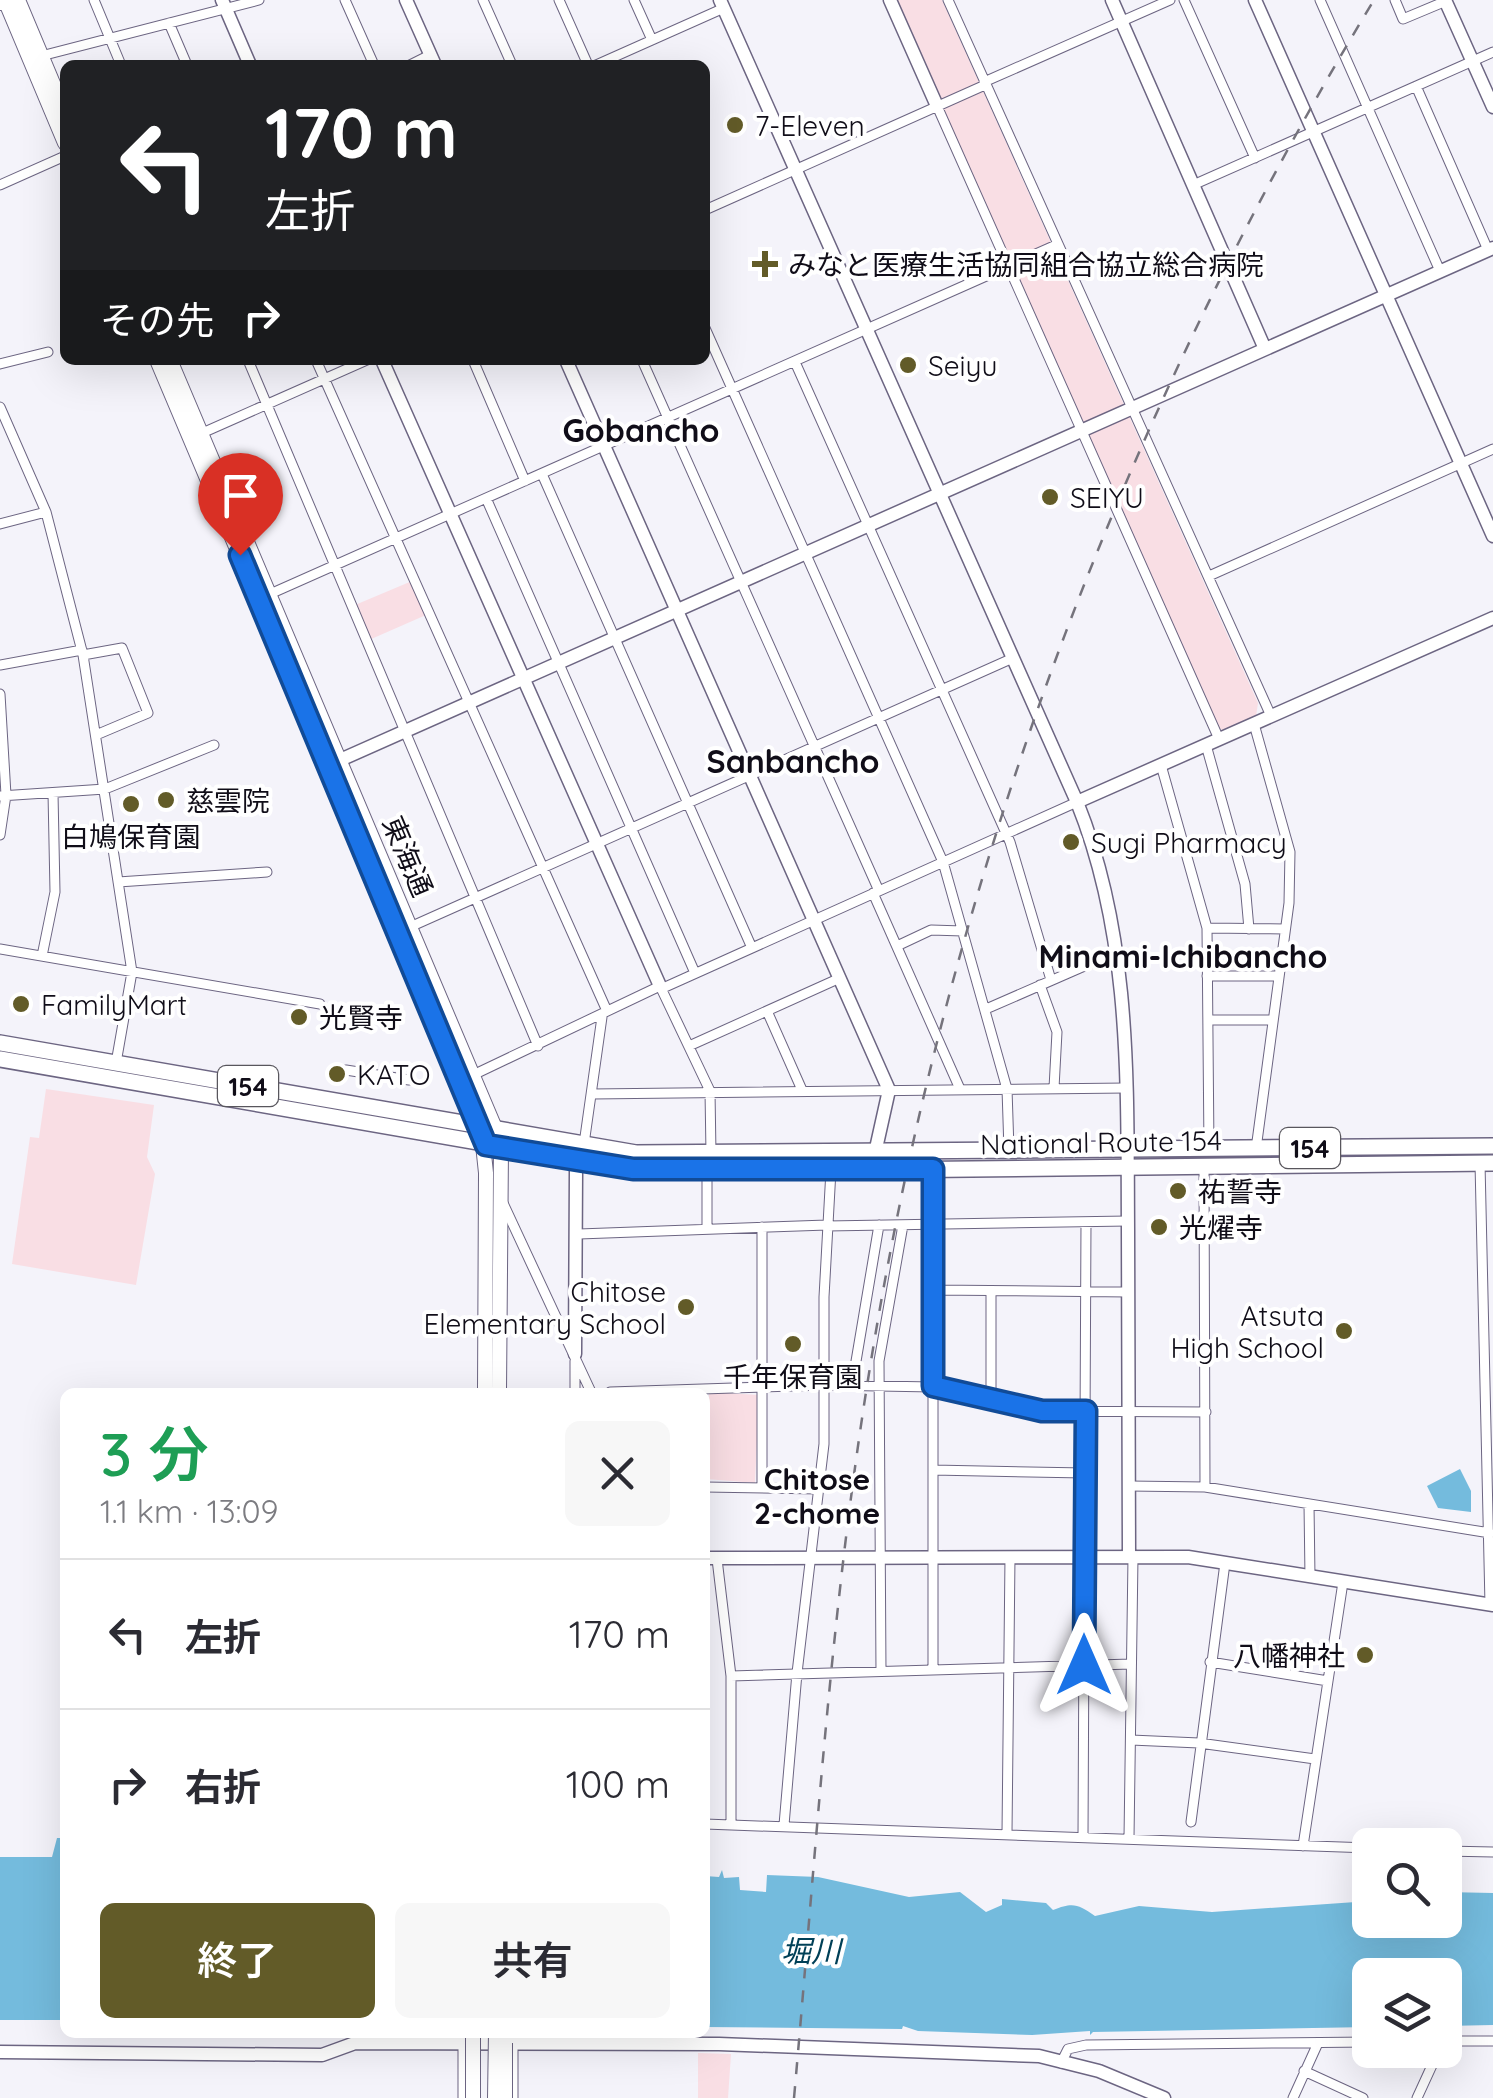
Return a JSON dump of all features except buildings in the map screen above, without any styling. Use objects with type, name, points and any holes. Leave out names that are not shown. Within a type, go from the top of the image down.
[{"type":"highway","name":"National Route 154","points":[[0,1043],[488,1127],[633,1169],[708,1172],[1127,1168],[1256,1149],[1493,1146]]},
{"type":"highway","name":"National Route 154","points":[[0,1059],[493,1146],[711,1154],[1127,1150],[1206,1157],[1486,1163]]},
{"type":"main road","points":[[7,1],[41,56],[60,100]]},
{"type":"main road","points":[[7,1],[60,131]]},
{"type":"main road","name":"東海通","points":[[160,365],[270,594],[334,762],[473,1075],[493,1146],[499,1196],[499,1388]]},
{"type":"main road","name":"東海通","points":[[172,365],[196,436],[488,1127]]},
{"type":"main road","name":"東海通","points":[[485,1388],[493,1146]]},
{"type":"main road","points":[[468,2038],[473,2098]]},
{"type":"main road","points":[[482,2038],[482,2098]]},
{"type":"main road","points":[[496,2038],[496,2098]]},
{"type":"main road","points":[[505,2098],[509,2038]]},
{"type":"street","points":[[94,0],[119,60]]},
{"type":"street","points":[[41,56],[224,4],[259,0]]},
{"type":"street","points":[[344,0],[372,60]]},
{"type":"street","points":[[406,0],[432,60]]},
{"type":"street","points":[[483,0],[510,60]]},
{"type":"street","points":[[559,0],[586,60]]},
{"type":"street","points":[[634,0],[652,40]]},
{"type":"street","points":[[890,0],[1081,430],[1212,742],[1245,884],[1249,928]]},
{"type":"street","points":[[948,0],[1129,409],[1271,716]]},
{"type":"street","points":[[1112,0],[1265,349]]},
{"type":"street","points":[[710,208],[1170,0]]},
{"type":"street","points":[[1184,0],[1255,158]]},
{"type":"street","points":[[1255,0],[1493,536]]},
{"type":"street","points":[[1320,0],[1440,271]]},
{"type":"street","points":[[1394,0],[1403,20],[1446,0],[1493,107]]},
{"type":"street","points":[[224,4],[248,60]]},
{"type":"street","points":[[607,60],[722,4],[1014,658],[1077,802],[1103,873],[1118,950],[1126,1088],[1131,1557],[1129,1838]]},
{"type":"street","points":[[168,23],[185,60]]},
{"type":"street","points":[[1193,185],[1493,52]]},
{"type":"street","points":[[334,762],[1491,249],[1416,86]]},
{"type":"street","points":[[0,185],[60,158]]},
{"type":"street","points":[[270,594],[1056,245]]},
{"type":"street","points":[[710,339],[943,862],[1008,1089],[1009,1152]]},
{"type":"street","points":[[0,364],[48,352]]},
{"type":"street","points":[[795,362],[1006,834],[1052,980]]},
{"type":"street","points":[[250,365],[538,1046]]},
{"type":"street","points":[[318,365],[470,702],[604,1014],[583,1152],[576,1171],[576,1388]]},
{"type":"street","points":[[196,436],[356,365]]},
{"type":"street","points":[[384,365],[710,1090],[711,1154]]},
{"type":"street","points":[[475,365],[526,481]]},
{"type":"street","points":[[568,365],[889,1090],[875,1153]]},
{"type":"street","points":[[644,365],[814,747],[960,1090]]},
{"type":"street","points":[[0,407],[5,430],[46,512],[82,652],[132,972],[116,1063]]},
{"type":"street","points":[[1209,576],[1493,449]]},
{"type":"street","points":[[542,474],[752,948]]},
{"type":"street","points":[[486,498],[695,973]]},
{"type":"street","points":[[0,524],[46,512]]},
{"type":"street","points":[[473,1075],[662,987],[1493,618]]},
{"type":"street","points":[[0,665],[122,648],[148,713],[96,735]]},
{"type":"street","points":[[410,926],[1014,658]]},
{"type":"street","points":[[0,694],[0,835]]},
{"type":"street","points":[[1254,724],[1290,852],[1286,929],[1256,1149]]},
{"type":"street","points":[[3,796],[105,789],[214,745]]},
{"type":"street","points":[[1160,765],[1207,928],[1205,1487]]},
{"type":"street","points":[[42,956],[55,892],[53,792]]},
{"type":"street","points":[[118,882],[267,872]]},
{"type":"street","points":[[1207,928],[1286,929]]},
{"type":"street","points":[[897,946],[932,930],[963,932]]},
{"type":"street","points":[[0,949],[320,1004]]},
{"type":"street","points":[[986,1009],[1118,950]]},
{"type":"street","points":[[1207,976],[1279,976]]},
{"type":"street","points":[[690,1046],[840,978]]},
{"type":"street","points":[[1040,985],[1057,1032],[1054,1088]]},
{"type":"street","points":[[767,1011],[802,1090]]},
{"type":"street","points":[[1208,1020],[1273,1020]]},
{"type":"street","points":[[346,1070],[408,1080]]},
{"type":"street","points":[[592,1094],[1126,1088]]},
{"type":"street","points":[[731,1824],[731,1676],[711,1558],[1188,1557],[1491,1605],[1486,1163]]},
{"type":"street","points":[[933,1169],[933,1669]]},
{"type":"street","points":[[784,1825],[796,1673],[824,1444],[831,1170]]},
{"type":"street","points":[[707,1229],[708,1172]]},
{"type":"street","points":[[499,1196],[522,1235],[589,1388]]},
{"type":"street","points":[[578,1234],[1128,1221]]},
{"type":"street","points":[[1083,1836],[1086,1222]]},
{"type":"street","points":[[852,1385],[878,1225]]},
{"type":"street","points":[[881,1670],[878,1385],[903,1225]]},
{"type":"street","points":[[762,1227],[762,1488]]},
{"type":"street","points":[[933,1290],[1128,1292]]},
{"type":"street","points":[[991,1291],[991,1398]]},
{"type":"street","points":[[710,1389],[933,1386],[1042,1411],[1206,1412]]},
{"type":"street","points":[[933,1470],[1085,1473]]},
{"type":"street","points":[[1129,1486],[1205,1487],[1491,1533]]},
{"type":"street","points":[[710,1487],[818,1489]]},
{"type":"street","points":[[1309,1504],[1310,1576]]},
{"type":"street","points":[[1006,1832],[1010,1557]]},
{"type":"street","points":[[1191,1822],[1198,1743],[1225,1563]]},
{"type":"street","points":[[1303,1846],[1343,1582]]},
{"type":"street","points":[[1210,1662],[1328,1681]]},
{"type":"street","points":[[731,1676],[1131,1664]]},
{"type":"street","points":[[1131,1740],[1198,1743],[1315,1759]]},
{"type":"street","points":[[710,1824],[1352,1847]]},
{"type":"street","points":[[1462,1851],[1493,1852]]},
{"type":"street","points":[[463,2098],[468,2038]]},
{"type":"street","points":[[0,2052],[322,2055],[356,2043],[468,2038],[837,2047],[1039,2056],[1099,2071],[1164,2098]]},
{"type":"street","points":[[509,2038],[513,2098]]},
{"type":"street","points":[[1462,2041],[1493,2041]]},
{"type":"street","points":[[1061,2063],[1068,2050],[1086,2045],[1352,2042]]},
{"type":"street","points":[[1292,2098],[1318,2043]]},
{"type":"street","points":[[1418,2098],[1431,2068]]},
{"type":"street","points":[[1304,2071],[1363,2098]]},
{"type":"shaded area","points":[[895,0],[942,0],[1258,703],[1256,716],[1224,731],[1217,727]]},
{"type":"shaded area","points":[[412,581],[426,615],[369,640],[355,605]]},
{"type":"shaded area","points":[[46,1089],[154,1105],[147,1157],[155,1174],[136,1285],[12,1264],[30,1137],[39,1138]]},
{"type":"shaded area","points":[[710,1392],[759,1395],[755,1483],[710,1479]]},
{"type":"shaded area","points":[[698,2053],[731,2054],[728,2098],[698,2098]]},
{"type":"water","points":[[1460,1469],[1471,1491],[1471,1512],[1438,1508],[1427,1486]]},
{"type":"water","points":[[60,1838],[60,2020],[0,2020],[0,1857],[52,1857]]},
{"type":"water","name":"堀川","points":[[722,1870],[724,1878],[739,1877],[740,1890],[766,1892],[767,1875],[818,1877],[909,1897],[960,1892],[986,1912],[1002,1905],[1002,1899],[1046,1903],[1053,1910],[1075,1905],[1095,1916],[1139,1906],[1212,1912],[1352,1902],[1352,1938],[1462,1938],[1462,1892],[1493,1893],[1493,2025],[1462,2026],[1462,1958],[1352,1958],[1352,2027],[1032,2035],[918,2031],[903,2026],[710,2027],[710,1876],[719,1877]]},
{"type":"railway","points":[[794,2098],[826,1728],[857,1452],[905,1181],[947,1004],[998,829],[1057,656],[1124,487],[1200,321],[1283,158],[1374,0]]},
{"type":"place","name":"7-Eleven","points":[[735,125]]},
{"type":"place","name":"みなと医療生活協同組合協立総合病院","points":[[765,264]]},
{"type":"place","name":"Seiyu","points":[[908,365]]},
{"type":"place","name":"SEIYU","points":[[1050,497]]},
{"type":"place","name":"慈雲院","points":[[166,800]]},
{"type":"place","name":"白鳩保育園","points":[[131,804]]},
{"type":"place","name":"Sugi Pharmacy","points":[[1071,842]]},
{"type":"place","name":"FamilyMart","points":[[21,1004]]},
{"type":"place","name":"光賢寺","points":[[299,1017]]},
{"type":"place","name":"KATO","points":[[337,1074]]},
{"type":"place","name":"祐誓寺","points":[[1178,1191]]},
{"type":"place","name":"光燿寺","points":[[1159,1227]]},
{"type":"place","name":"Chitose Elementary School","points":[[686,1307]]},
{"type":"place","name":"Atsuta High School","points":[[1344,1331]]},
{"type":"place","name":"千年保育園","points":[[793,1344]]},
{"type":"place","name":"八幡神社","points":[[1365,1655]]},
{"type":"district","name":"Gobancho","points":[[641,430]]},
{"type":"district","name":"Sanbancho","points":[[793,761]]},
{"type":"district","name":"Minami-Ichibancho","points":[[1183,956]]},
{"type":"district","name":"Chitose 2-chome","points":[[817,1496]]},
{"type":"route","points":[[240,555],[486,1145],[633,1169],[933,1169],[933,1386],[1042,1411],[1086,1411],[1084,1665]]}]
